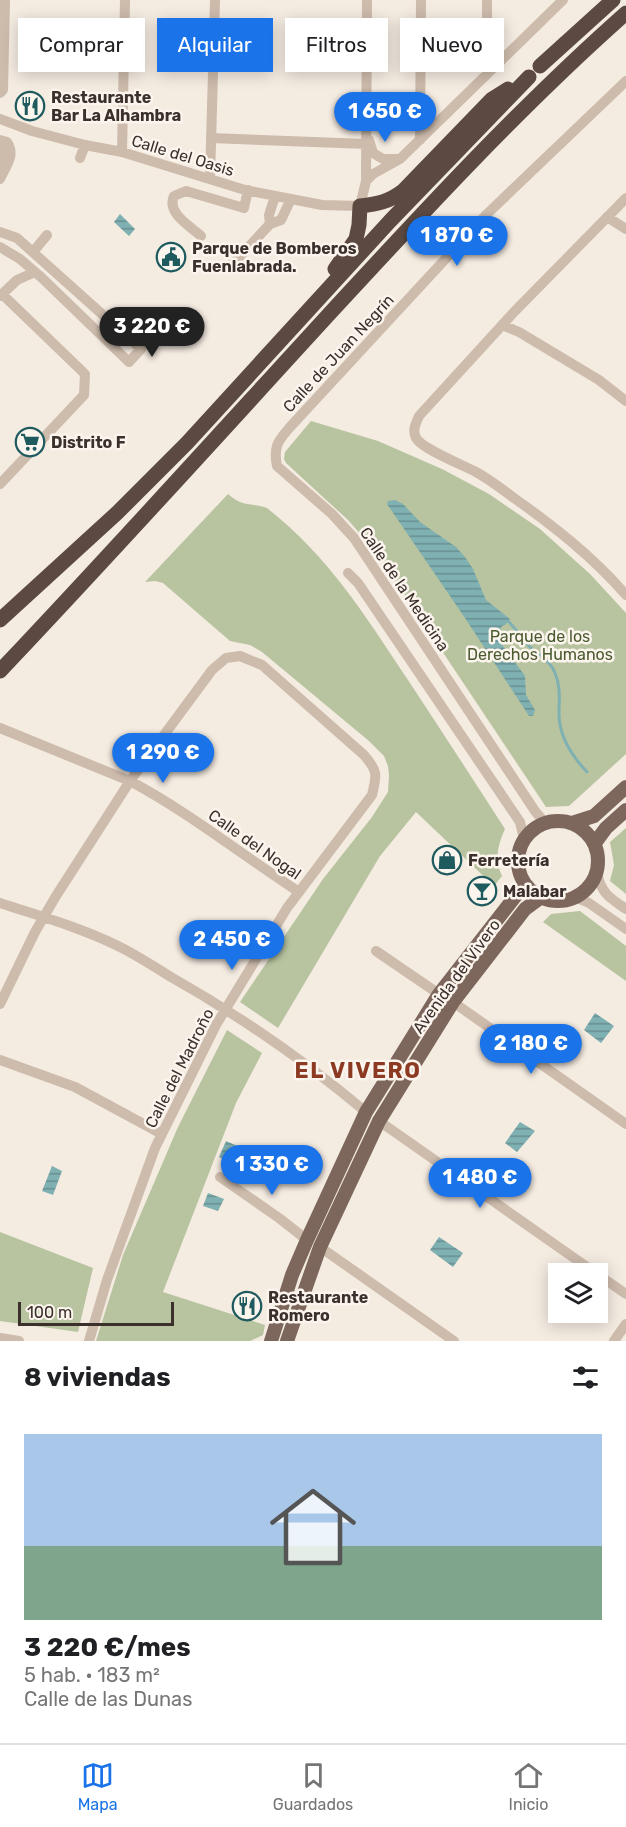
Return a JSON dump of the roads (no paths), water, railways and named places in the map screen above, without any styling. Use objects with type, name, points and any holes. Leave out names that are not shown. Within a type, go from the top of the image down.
[{"type":"highway","points":[[0,620],[117,513],[187,443],[390,221],[534,71],[613,0]]},
{"type":"highway","points":[[0,671],[102,563],[421,214],[502,130],[594,41],[626,14]]},
{"type":"highway","points":[[300,318],[356,239],[360,206],[392,200],[492,99],[534,71]]},
{"type":"main road","points":[[572,823],[594,816],[626,787]]},
{"type":"main road","points":[[595,843],[606,828],[626,810]]},
{"type":"main road","points":[[556,820],[572,823],[585,831],[595,843],[599,859],[597,874],[589,888],[577,898],[561,902],[540,898],[525,884],[518,864],[520,848],[524,839],[537,826],[556,820]]},
{"type":"main road","name":"Avenida del Vivero","points":[[270,1341],[292,1275],[366,1112],[439,994],[525,884]]},
{"type":"main road","name":"Avenida del Vivero","points":[[287,1341],[320,1246],[379,1121],[453,1002],[525,909],[540,898]]},
{"type":"street","points":[[0,93],[3,90],[5,0]]},
{"type":"street","points":[[122,152],[125,0]]},
{"type":"street","points":[[210,179],[215,0]]},
{"type":"street","points":[[360,206],[366,181],[367,0]]},
{"type":"street","points":[[420,140],[421,0]]},
{"type":"street","points":[[487,0],[487,74]]},
{"type":"street","points":[[366,181],[372,174],[400,159],[563,0]]},
{"type":"street","name":"Calle de Juan Negrín","points":[[277,442],[487,214],[626,81]]},
{"type":"street","name":"Calle del Oasis","points":[[0,119],[32,131],[122,152],[248,190],[322,205],[360,206]]},
{"type":"street","points":[[211,138],[367,139]]},
{"type":"street","points":[[367,139],[374,153],[383,159],[400,159]]},
{"type":"street","points":[[0,140],[7,142],[12,149],[0,178]]},
{"type":"street","points":[[80,158],[86,145]]},
{"type":"street","points":[[0,148],[4,154],[0,163]]},
{"type":"street","points":[[201,236],[174,212],[172,201],[174,196],[186,191],[244,208],[248,190]]},
{"type":"street","points":[[270,224],[269,215],[275,196]]},
{"type":"street","points":[[623,586],[545,520],[480,474],[423,445],[415,437],[414,428],[419,416],[502,325],[626,198]]},
{"type":"street","points":[[229,268],[270,224],[282,220],[291,199]]},
{"type":"street","points":[[607,217],[626,229]]},
{"type":"street","points":[[0,232],[17,238],[141,349],[129,362],[35,272],[20,259],[0,247]]},
{"type":"street","points":[[33,252],[47,236]]},
{"type":"street","points":[[0,484],[84,394],[85,374],[1,295],[16,280],[35,272]]},
{"type":"street","points":[[502,325],[519,332],[599,380],[626,401]]},
{"type":"street","name":"Calle de la Medicina","points":[[277,442],[274,454],[277,466],[332,514],[354,538],[534,811],[545,823]]},
{"type":"street","points":[[348,573],[358,583],[520,822],[524,839]]},
{"type":"street","name":"Calle del Madroño","points":[[89,1341],[111,1269],[155,1148],[216,1025],[298,892],[372,795],[376,779],[374,767],[362,753],[262,665],[240,656],[226,658],[212,670],[130,781]]},
{"type":"street","points":[[0,742],[3,729]]},
{"type":"street","name":"Calle del Nogal","points":[[3,729],[130,781],[206,827],[298,892]]},
{"type":"street","points":[[0,1004],[43,917],[130,781]]},
{"type":"street","points":[[597,874],[600,887],[604,892],[626,909]]},
{"type":"street","points":[[577,898],[589,903],[626,929]]},
{"type":"street","points":[[0,903],[116,945],[225,1010],[294,1055],[366,1112]]},
{"type":"street","points":[[376,951],[439,994]]},
{"type":"street","points":[[453,1002],[626,1124]]},
{"type":"street","points":[[0,1060],[75,1087],[162,1134]]},
{"type":"street","points":[[379,1121],[581,1263]]},
{"type":"street","points":[[220,1177],[307,1240]]},
{"type":"street","points":[[320,1246],[454,1341]]},
{"type":"street","points":[[608,1282],[626,1294]]},
{"type":"street","points":[[614,1341],[626,1324]]},
{"type":"street","points":[[0,1338],[19,1341]]},
{"type":"water","points":[[120,214],[135,229],[129,236],[114,222]]},
{"type":"water","points":[[395,500],[403,504],[420,522],[456,547],[473,569],[486,600],[510,619],[502,626],[498,635],[500,642],[525,676],[526,695],[535,710],[533,716],[529,716],[387,504],[388,501]]},
{"type":"water","points":[[595,1013],[614,1026],[601,1043],[584,1030]]},
{"type":"water","points":[[520,1122],[535,1131],[517,1152],[505,1143]]},
{"type":"water","points":[[226,1141],[242,1148],[233,1165],[219,1157]]},
{"type":"water","points":[[52,1166],[62,1171],[53,1195],[42,1191]]},
{"type":"water","points":[[208,1193],[224,1199],[218,1211],[203,1206]]},
{"type":"water","points":[[439,1237],[463,1253],[453,1267],[430,1250]]},
{"type":"waterway","points":[[508,621],[529,646],[553,668],[559,688],[561,731],[572,753],[587,772]]},
{"type":"place","name":"Restaurante Bar La Alhambra","points":[[30,106]]},
{"type":"place","name":"Parque de Bomberos Fuenlabrada.","points":[[171,257]]},
{"type":"place","name":"Distrito F","points":[[30,442]]},
{"type":"place","name":"Ferretería","points":[[447,860]]},
{"type":"place","name":"Malabar","points":[[482,891]]},
{"type":"place","name":"Restaurante Romero","points":[[247,1306]]},
{"type":"district","name":"EL VIVERO","points":[[358,1070]]},
{"type":"park label","name":"Parque de los Derechos Humanos","points":[[540,645]]}]
